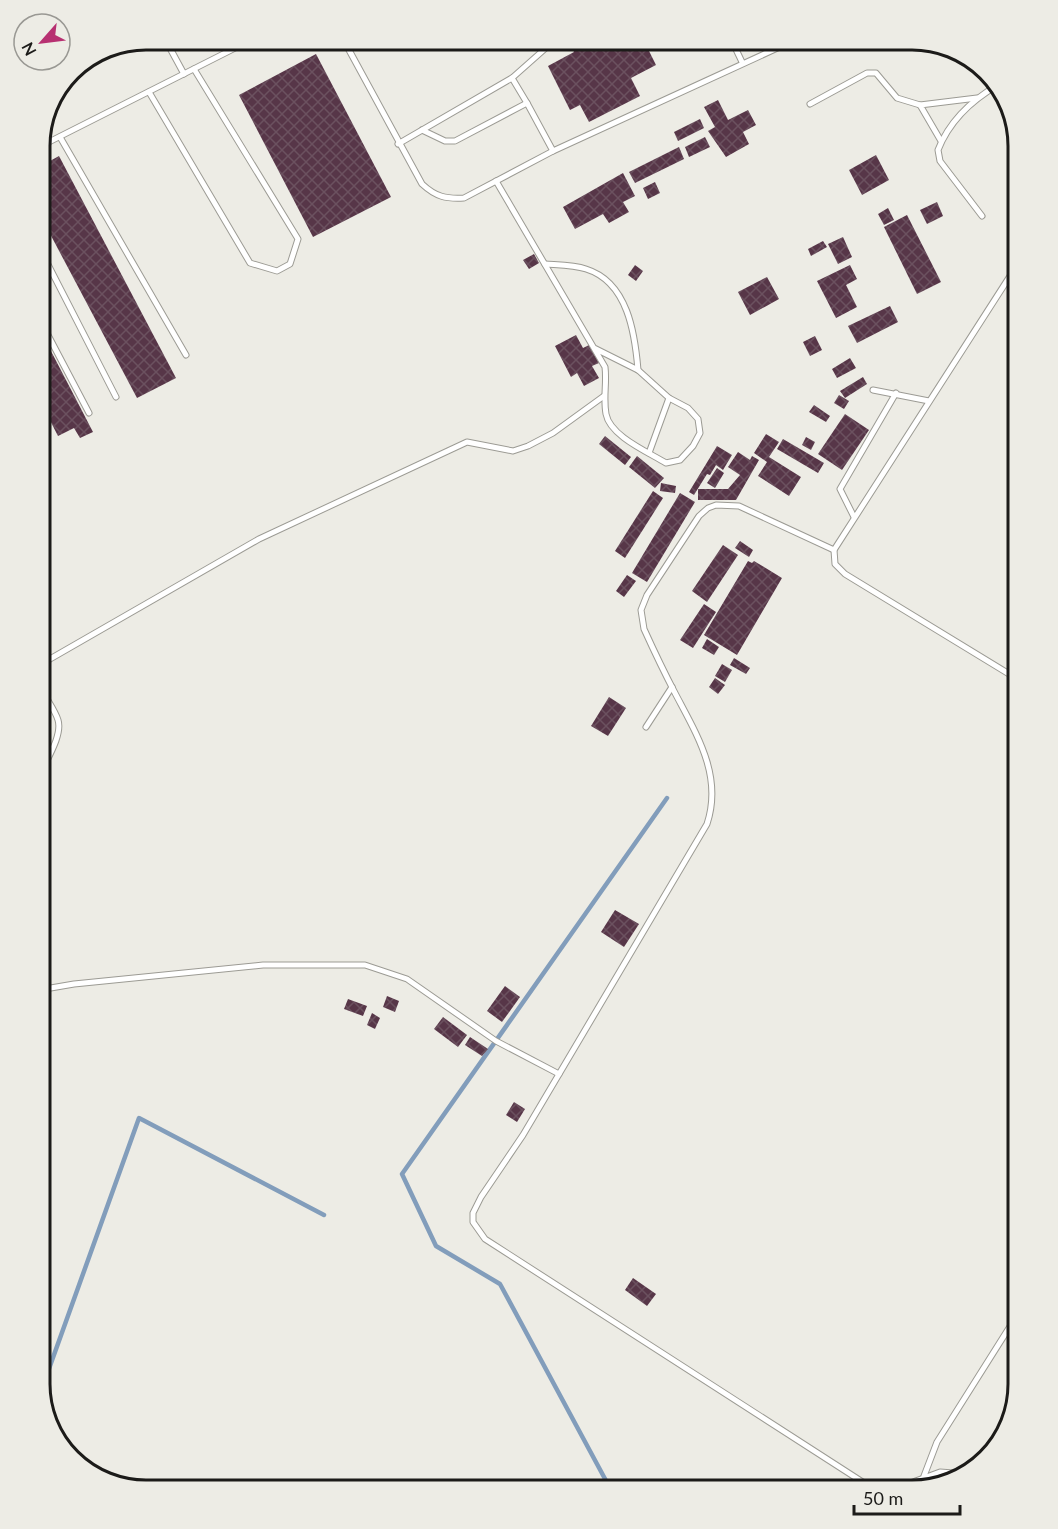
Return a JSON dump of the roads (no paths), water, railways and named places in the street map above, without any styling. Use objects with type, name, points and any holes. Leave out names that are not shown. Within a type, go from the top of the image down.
[{"type":"lane","points":[[171,50],[184,74]]},
{"type":"lane","points":[[50,142],[231,50]]},
{"type":"lane","points":[[348,50],[422,184],[434,195],[449,199],[464,198],[553,151],[742,62],[775,50]]},
{"type":"lane","points":[[398,144],[512,78],[544,50]]},
{"type":"lane","points":[[736,50],[742,62]]},
{"type":"lane","points":[[149,92],[250,263],[277,271],[290,264],[298,239],[194,69]]},
{"type":"lane","points":[[810,104],[867,73],[876,73],[897,98],[920,105],[977,98]]},
{"type":"lane","points":[[512,78],[553,151]]},
{"type":"lane","points":[[982,216],[940,161],[938,150],[941,141],[954,122],[977,98],[991,89]]},
{"type":"lane","points":[[422,130],[445,141],[454,141],[527,103]]},
{"type":"lane","points":[[920,105],[941,141]]},
{"type":"lane","points":[[60,137],[186,355]]},
{"type":"lane","points":[[496,181],[604,367],[607,386],[604,396],[606,417],[615,430],[666,463],[680,460],[693,446],[700,433],[698,419],[688,408],[669,398],[638,370],[594,348]]},
{"type":"lane","points":[[544,264],[586,269],[614,289],[635,332],[638,370]]},
{"type":"lane","points":[[50,268],[116,397]]},
{"type":"lane","points":[[1009,277],[834,550],[835,564],[845,574],[1009,674]]},
{"type":"lane","points":[[50,339],[89,413]]},
{"type":"lane","points":[[873,390],[929,400]]},
{"type":"lane","points":[[854,517],[840,489],[896,393]]},
{"type":"lane","points":[[50,659],[259,539],[467,442],[513,451],[528,446],[553,433],[604,396]]},
{"type":"lane","points":[[649,453],[669,398]]},
{"type":"lane","points":[[834,550],[739,506],[716,505],[708,508],[699,516],[647,595],[641,610],[644,629],[704,748],[713,783],[714,806],[707,824],[523,1135],[481,1197],[473,1213],[473,1222],[485,1239],[858,1480]]},
{"type":"lane","points":[[646,727],[672,687]]},
{"type":"lane","points":[[50,706],[58,719],[59,729],[50,751]]},
{"type":"lane","points":[[50,988],[263,965],[365,965],[407,979],[496,1041],[559,1074]]},
{"type":"lane","points":[[924,1476],[937,1442],[1009,1328]]},
{"type":"lane","points":[[915,1480],[940,1472],[947,1473]]},
{"type":"waterway","points":[[605,1480],[500,1284],[436,1246],[402,1174],[667,798]]},
{"type":"waterway","points":[[50,1366],[139,1118],[324,1215]]}]
